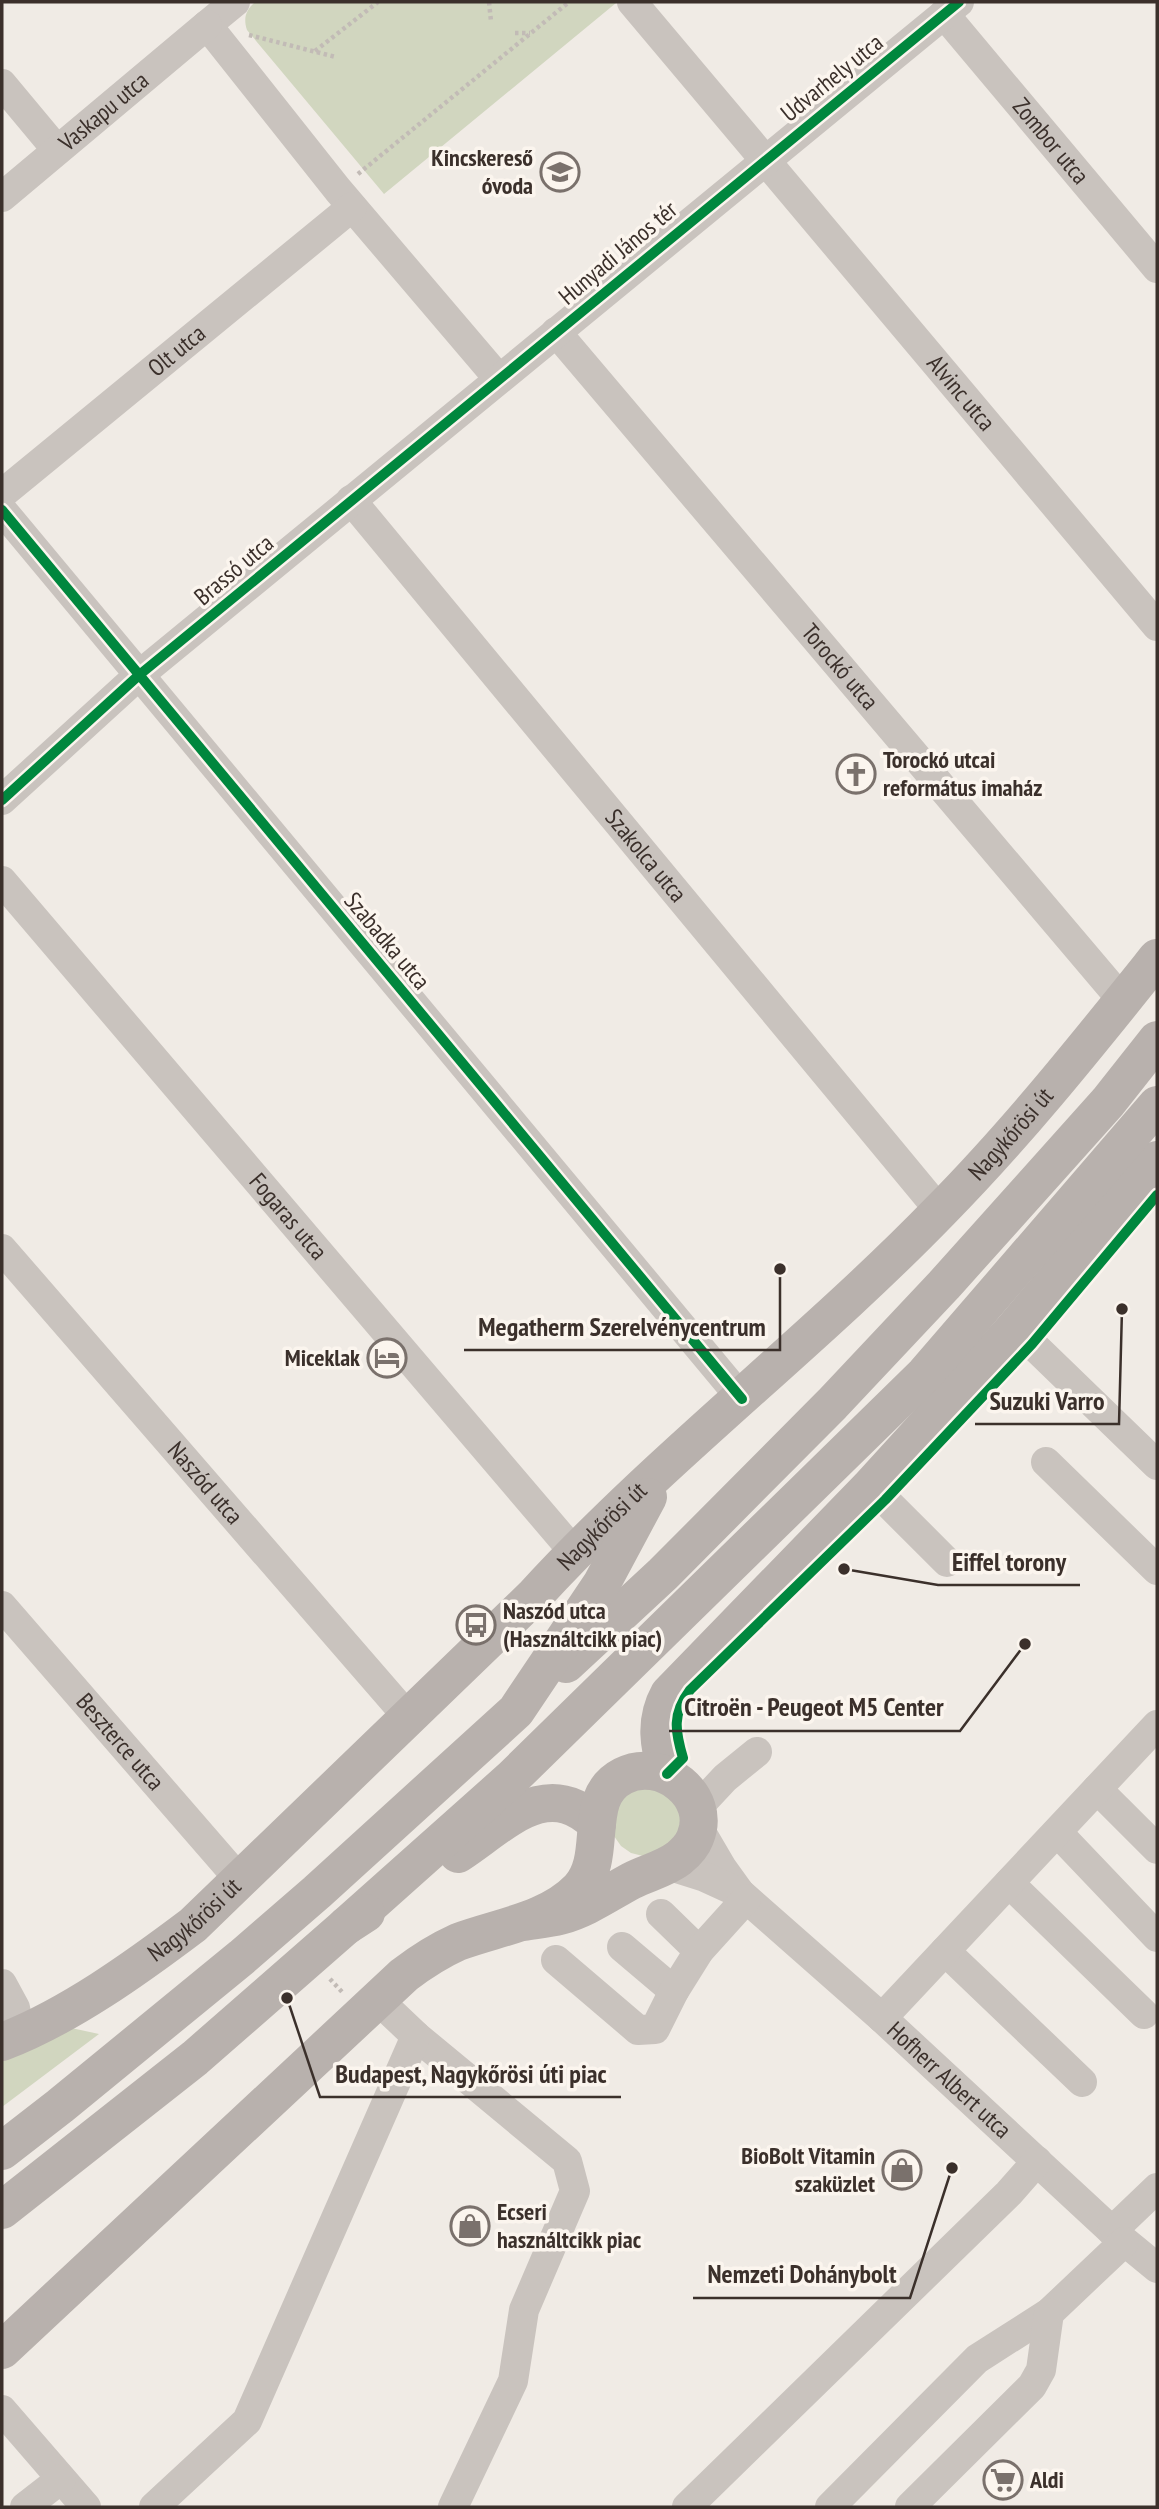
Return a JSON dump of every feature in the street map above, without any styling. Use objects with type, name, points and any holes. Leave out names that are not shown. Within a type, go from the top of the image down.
[{"type":"main road","name":"Nagykőrösi út","points":[[11,2039],[55,2018],[193,1926],[533,1597],[574,1552],[742,1399],[940,1211],[1041,1098],[1157,958]]},
{"type":"main road","name":"Nagykőrösi út","points":[[516,1711],[663,1574],[832,1404],[944,1285],[1108,1102],[1157,1040]]},
{"type":"main road","points":[[2,2210],[195,2058],[511,1779],[925,1374],[1157,1105]]},
{"type":"main road","points":[[667,1774],[658,1734],[660,1715],[669,1694],[869,1488],[1013,1330],[1157,1160]]},
{"type":"main road","points":[[2,2151],[242,1957],[516,1711],[602,1583],[663,1470]]},
{"type":"main road","points":[[2,2350],[404,1975],[442,1950],[523,1922],[555,1907],[579,1889],[595,1858],[601,1799],[610,1786],[622,1776],[644,1770],[667,1774],[682,1784],[697,1818],[695,1840],[688,1850],[662,1867],[582,1908],[558,1917],[523,1922]]},
{"type":"main road","points":[[346,1926],[524,1809],[550,1803],[579,1810],[598,1827],[606,1849],[621,1863],[632,1868],[662,1867]]},
{"type":"street","points":[[235,2],[207,25],[345,199],[499,379]]},
{"type":"street","points":[[632,2],[764,160]]},
{"type":"street","name":"Udvarhely utca","points":[[764,160],[951,8]]},
{"type":"street","name":"Zombor utca","points":[[951,8],[1157,268]]},
{"type":"street","name":"Vaskapu utca","points":[[2,197],[207,25]]},
{"type":"street","points":[[2,84],[57,150]]},
{"type":"street","name":"Hunyadi János tér","points":[[499,379],[764,160]]},
{"type":"street","name":"Alvinc utca","points":[[764,160],[1157,626]]},
{"type":"street","name":"Olt utca","points":[[2,494],[345,199]]},
{"type":"street","name":"Torockó utca","points":[[556,332],[1123,1001]]},
{"type":"street","name":"Brassó utca","points":[[2,800],[138,676],[499,379]]},
{"type":"street","name":"Szakolca utca","points":[[351,500],[940,1211]]},
{"type":"street","name":"Szabadka utca","points":[[2,510],[742,1399]]},
{"type":"street","name":"Fogaras utca","points":[[2,881],[574,1552]]},
{"type":"street","name":"Naszód utca","points":[[2,1249],[408,1717]]},
{"type":"street","points":[[1013,1330],[1032,1344],[1157,1465]]},
{"type":"street","points":[[1046,1462],[1157,1570]]},
{"type":"street","points":[[869,1488],[885,1500],[947,1562]]},
{"type":"street","name":"Beszterce utca","points":[[2,1606],[239,1879]]},
{"type":"street","points":[[882,2018],[1097,1789],[1152,1740]]},
{"type":"street","points":[[697,1818],[725,1778],[757,1752]]},
{"type":"street","points":[[1097,1789],[1157,1849]]},
{"type":"street","name":"Hofherr Albert utca","points":[[697,1818],[722,1868],[743,1896],[882,2018],[1118,2236],[1157,2268]]},
{"type":"street","points":[[1057,1832],[1157,1937]]},
{"type":"street","name":"Hofherr Albert utca","points":[[662,1867],[705,1877],[743,1896]]},
{"type":"street","points":[[1009,1883],[1144,2014]]},
{"type":"street","points":[[556,1960],[638,2029],[655,2029],[674,1991],[699,1951],[743,1896]]},
{"type":"street","points":[[661,1914],[699,1951]]},
{"type":"street","points":[[622,1947],[674,1991]]},
{"type":"street","points":[[945,1951],[1082,2082]]},
{"type":"street","points":[[2,1984],[15,2008],[11,2039]]},
{"type":"street","points":[[378,2000],[416,2036],[567,2161],[575,2191],[524,2310],[513,2381],[453,2507]]},
{"type":"street","points":[[154,2507],[247,2421],[416,2036]]},
{"type":"street","points":[[687,2507],[1009,2193],[1037,2161]]},
{"type":"street","points":[[830,2507],[977,2360],[1049,2313],[1157,2188]]},
{"type":"street","points":[[910,2507],[1032,2386],[1041,2370],[1049,2313]]},
{"type":"street","points":[[2,2410],[86,2507]]},
{"type":"street","points":[[25,2507],[61,2479]]},
{"type":"path","points":[[314,51],[378,2]]},
{"type":"path","points":[[489,2],[491,22]]},
{"type":"path","points":[[345,199],[382,151],[494,59],[569,2]]},
{"type":"path","points":[[207,25],[336,57]]},
{"type":"path","points":[[515,33],[530,33]]},
{"type":"green space","points":[[255,2],[616,3],[384,194],[247,30],[246,14]]},
{"type":"green space","points":[[646,1782],[683,1808],[676,1843],[643,1856],[631,1853],[621,1846],[614,1836],[616,1800]]},
{"type":"green space","points":[[2,2013],[99,2034],[2,2107]]},
{"type":"cycle path","points":[[2,800],[138,676],[959,2]]},
{"type":"cycle path","points":[[2,510],[742,1399]]},
{"type":"cycle path","points":[[667,1774],[683,1758],[677,1723],[680,1707],[690,1690],[885,1500],[1032,1344],[1157,1195]]},
{"type":"place","name":"Kincskereső óvoda","points":[[560,172]]},
{"type":"place","name":"Torockó utcai református imaház","points":[[856,774]]},
{"type":"place","name":"Megatherm Szerelvénycentrum","points":[[780,1269]]},
{"type":"place","name":"Suzuki Varro","points":[[1122,1309]]},
{"type":"place","name":"Miceklak","points":[[387,1358]]},
{"type":"place","name":"Eiffel torony","points":[[844,1569]]},
{"type":"place","name":"Naszód utca (Használtcikk piac)","points":[[476,1625]]},
{"type":"place","name":"Citroën - Peugeot M5 Center","points":[[1025,1644]]},
{"type":"place","name":"Budapest, Nagykőrösi úti piac","points":[[287,1998]]},
{"type":"place","name":"Nemzeti Dohánybolt","points":[[952,2168]]},
{"type":"place","name":"BioBolt Vitamin szaküzlet","points":[[902,2170]]},
{"type":"place","name":"Ecseri használtcikk piac","points":[[470,2226]]},
{"type":"place","name":"Aldi","points":[[1003,2480]]}]
